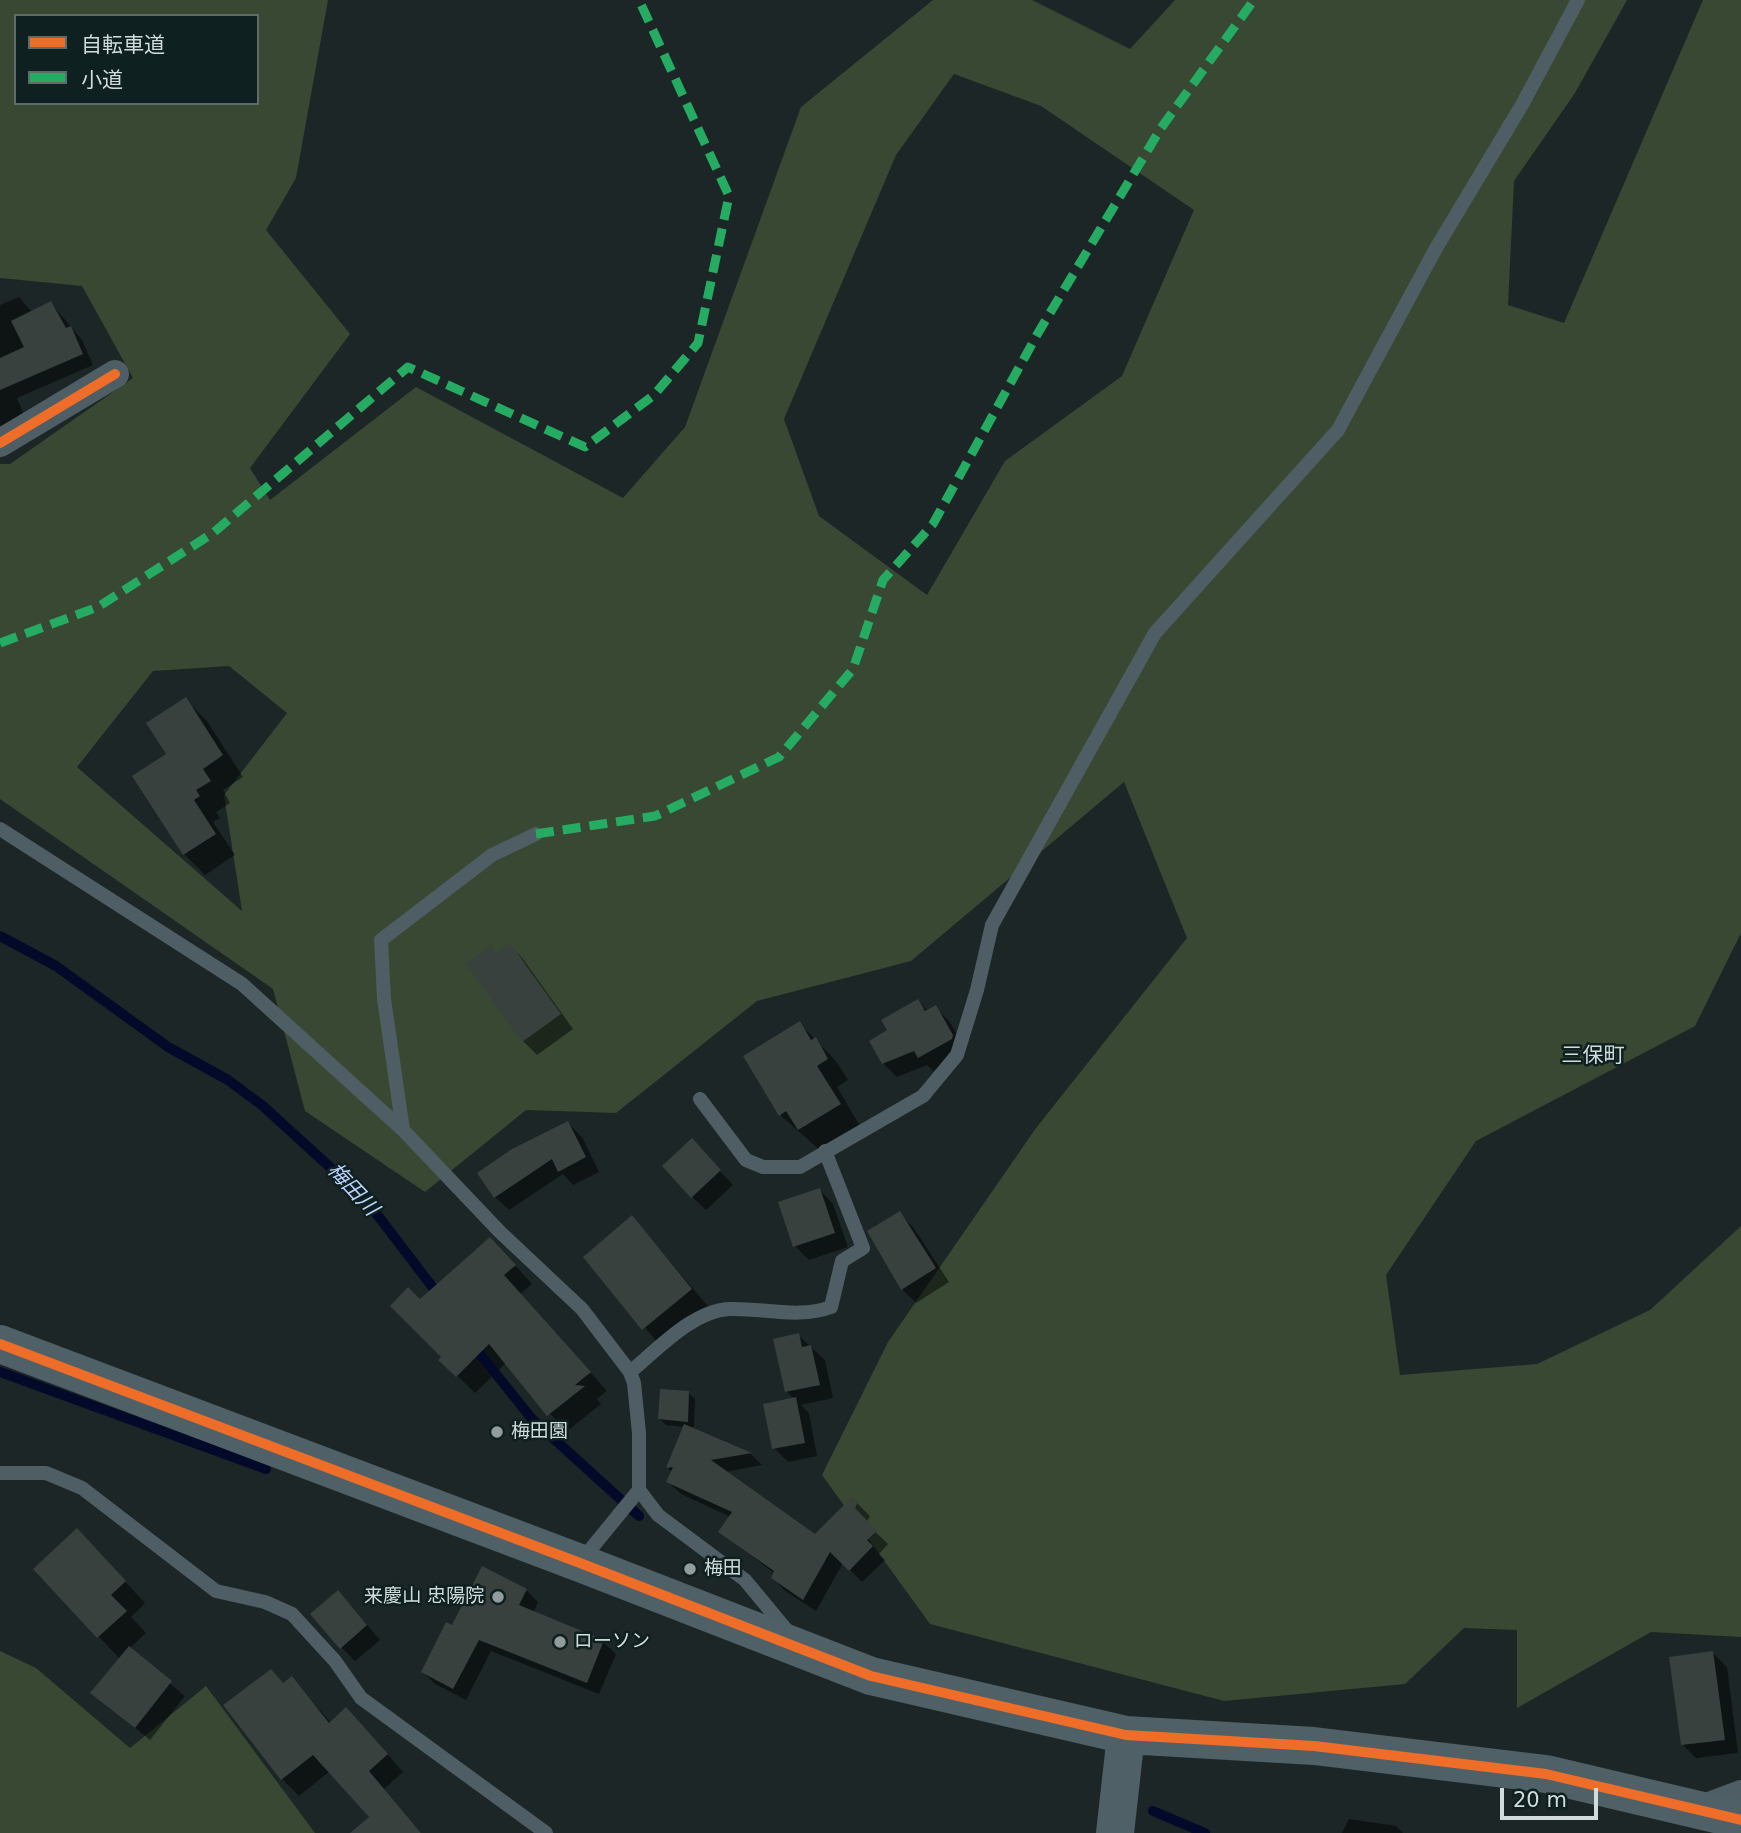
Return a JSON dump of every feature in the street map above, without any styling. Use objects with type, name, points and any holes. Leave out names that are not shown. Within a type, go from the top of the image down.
[{"type":"street","points":[[0,443],[115,373]]},
{"type":"street","points":[[0,1344],[871,1676],[1126,1735],[1314,1746],[1546,1774],[1741,1820]]},
{"type":"street","points":[[1115,1833],[1126,1735]]},
{"type":"street","points":[[1698,1810],[1741,1794]]},
{"type":"lane","points":[[700,1100],[746,1160],[763,1167],[800,1167],[923,1096],[957,1055],[977,990],[992,925],[1155,633],[1338,430],[1435,250],[1522,103],[1578,0]]},
{"type":"lane","points":[[0,829],[242,985],[403,1130],[500,1232],[582,1309],[630,1372],[634,1383],[639,1433],[638,1491],[611,1521],[580,1563]]},
{"type":"lane","points":[[403,1130],[384,999],[381,940],[483,861],[536,834]]},
{"type":"lane","points":[[630,1372],[697,1318],[726,1309],[814,1314],[831,1307],[842,1261],[863,1248],[825,1151]]},
{"type":"lane","points":[[0,1474],[46,1473],[82,1488],[216,1591],[265,1602],[292,1614],[335,1661],[361,1698],[546,1833]]},
{"type":"lane","points":[[638,1491],[659,1515],[745,1580],[803,1650]]},
{"type":"green space","points":[[0,0],[328,0],[296,178],[266,230],[350,334],[250,468],[270,500],[416,387],[623,498],[685,427],[801,107],[933,0],[1032,0],[1130,49],[1175,0],[1627,0],[1575,93],[1514,181],[1508,305],[1564,323],[1703,0],[1741,0],[1741,933],[1695,1026],[1476,1141],[1386,1275],[1400,1375],[1537,1364],[1650,1310],[1741,1226],[1741,1637],[1651,1632],[1517,1708],[1517,1630],[1464,1628],[1405,1684],[1224,1701],[930,1624],[822,1475],[888,1342],[1036,1128],[1187,938],[1124,782],[911,961],[757,1001],[616,1113],[526,1110],[425,1192],[305,1111],[273,989],[0,799],[0,464],[10,464],[133,378],[82,286],[0,278]],"holes":[[[954,74],[1041,106],[1194,210],[1122,376],[1005,461],[927,595],[819,516],[784,419],[896,155]],[[229,666],[287,713],[224,795],[242,911],[77,767],[153,671]]]},
{"type":"green space","points":[[0,1651],[36,1668],[130,1748],[206,1686],[315,1833],[0,1833]]},
{"type":"building","points":[[51,301],[66,328],[71,326],[83,354],[0,390],[0,358],[24,347],[11,321]]},
{"type":"building","points":[[186,697],[223,755],[203,769],[211,781],[196,790],[200,796],[194,800],[216,834],[183,855],[132,776],[166,754],[146,723]]},
{"type":"building","points":[[510,943],[561,1014],[522,1042],[466,964],[491,946],[496,953]]},
{"type":"building","points":[[918,999],[925,1011],[936,1005],[953,1035],[952,1039],[918,1058],[914,1051],[882,1064],[869,1041],[887,1030],[881,1020]]},
{"type":"building","points":[[800,1021],[811,1040],[816,1037],[828,1059],[817,1066],[841,1104],[798,1130],[786,1111],[779,1116],[743,1056]]},
{"type":"building","points":[[568,1121],[586,1157],[558,1172],[552,1159],[494,1198],[477,1173],[512,1149]]},
{"type":"building","points":[[692,1138],[721,1170],[691,1198],[662,1166]]},
{"type":"building","points":[[820,1188],[835,1233],[793,1247],[778,1202]]},
{"type":"building","points":[[900,1211],[936,1268],[901,1290],[867,1231]]},
{"type":"building","points":[[632,1215],[692,1289],[642,1330],[583,1257]]},
{"type":"building","points":[[490,1237],[516,1265],[504,1275],[591,1372],[575,1385],[585,1386],[547,1416],[489,1344],[456,1377],[438,1360],[441,1357],[390,1306],[408,1287],[420,1299]]},
{"type":"building","points":[[799,1333],[802,1347],[811,1345],[820,1385],[785,1392],[773,1339]]},
{"type":"building","points":[[660,1389],[689,1391],[688,1422],[658,1419]]},
{"type":"building","points":[[796,1397],[805,1443],[772,1449],[763,1404]]},
{"type":"building","points":[[684,1424],[752,1453],[711,1460],[815,1534],[852,1497],[858,1502],[855,1508],[877,1531],[867,1540],[873,1546],[849,1571],[830,1552],[803,1600],[771,1578],[774,1571],[718,1532],[732,1512],[666,1482],[673,1467],[666,1468]]},
{"type":"building","points":[[77,1528],[126,1581],[111,1595],[127,1611],[97,1638],[33,1569]]},
{"type":"building","points":[[482,1566],[527,1589],[519,1605],[604,1640],[587,1683],[479,1640],[453,1689],[421,1672],[446,1622],[452,1625]]},
{"type":"building","points":[[338,1590],[367,1625],[340,1649],[310,1614]]},
{"type":"building","points":[[129,1646],[172,1681],[135,1728],[90,1693]]},
{"type":"building","points":[[1713,1651],[1725,1740],[1681,1745],[1669,1657]]},
{"type":"building","points":[[271,1669],[283,1683],[292,1676],[329,1723],[346,1707],[388,1754],[369,1771],[421,1833],[350,1833],[369,1817],[313,1755],[281,1780],[223,1705]]},
{"type":"waterway","name":"梅田川","points":[[0,936],[56,966],[168,1047],[228,1080],[263,1106],[366,1200],[440,1297]]},
{"type":"waterway","name":"梅田川","points":[[472,1344],[532,1419],[639,1516]]},
{"type":"waterway","points":[[0,1372],[266,1469]]},
{"type":"waterway","points":[[1153,1811],[1205,1833]]},
{"type":"marked path","points":[[0,643],[98,607],[213,533],[408,367],[585,447],[654,395],[698,343],[729,196],[639,0]]},
{"type":"marked path","points":[[536,834],[655,816],[779,757],[853,669],[883,580],[933,524],[1038,333],[1161,128],[1254,0]]},
{"type":"cycle path","points":[[0,443],[115,374]]},
{"type":"cycle path","points":[[0,1344],[871,1676],[1126,1735],[1314,1746],[1546,1774],[1741,1820]]},
{"type":"place","name":"梅田園","points":[[497,1432]]},
{"type":"place","name":"梅田","points":[[690,1569]]},
{"type":"place","name":"来慶山 忠陽院","points":[[498,1597]]},
{"type":"place","name":"ローソン","points":[[560,1642]]},
{"type":"district","name":"三保町","points":[[1593,1057]]}]
